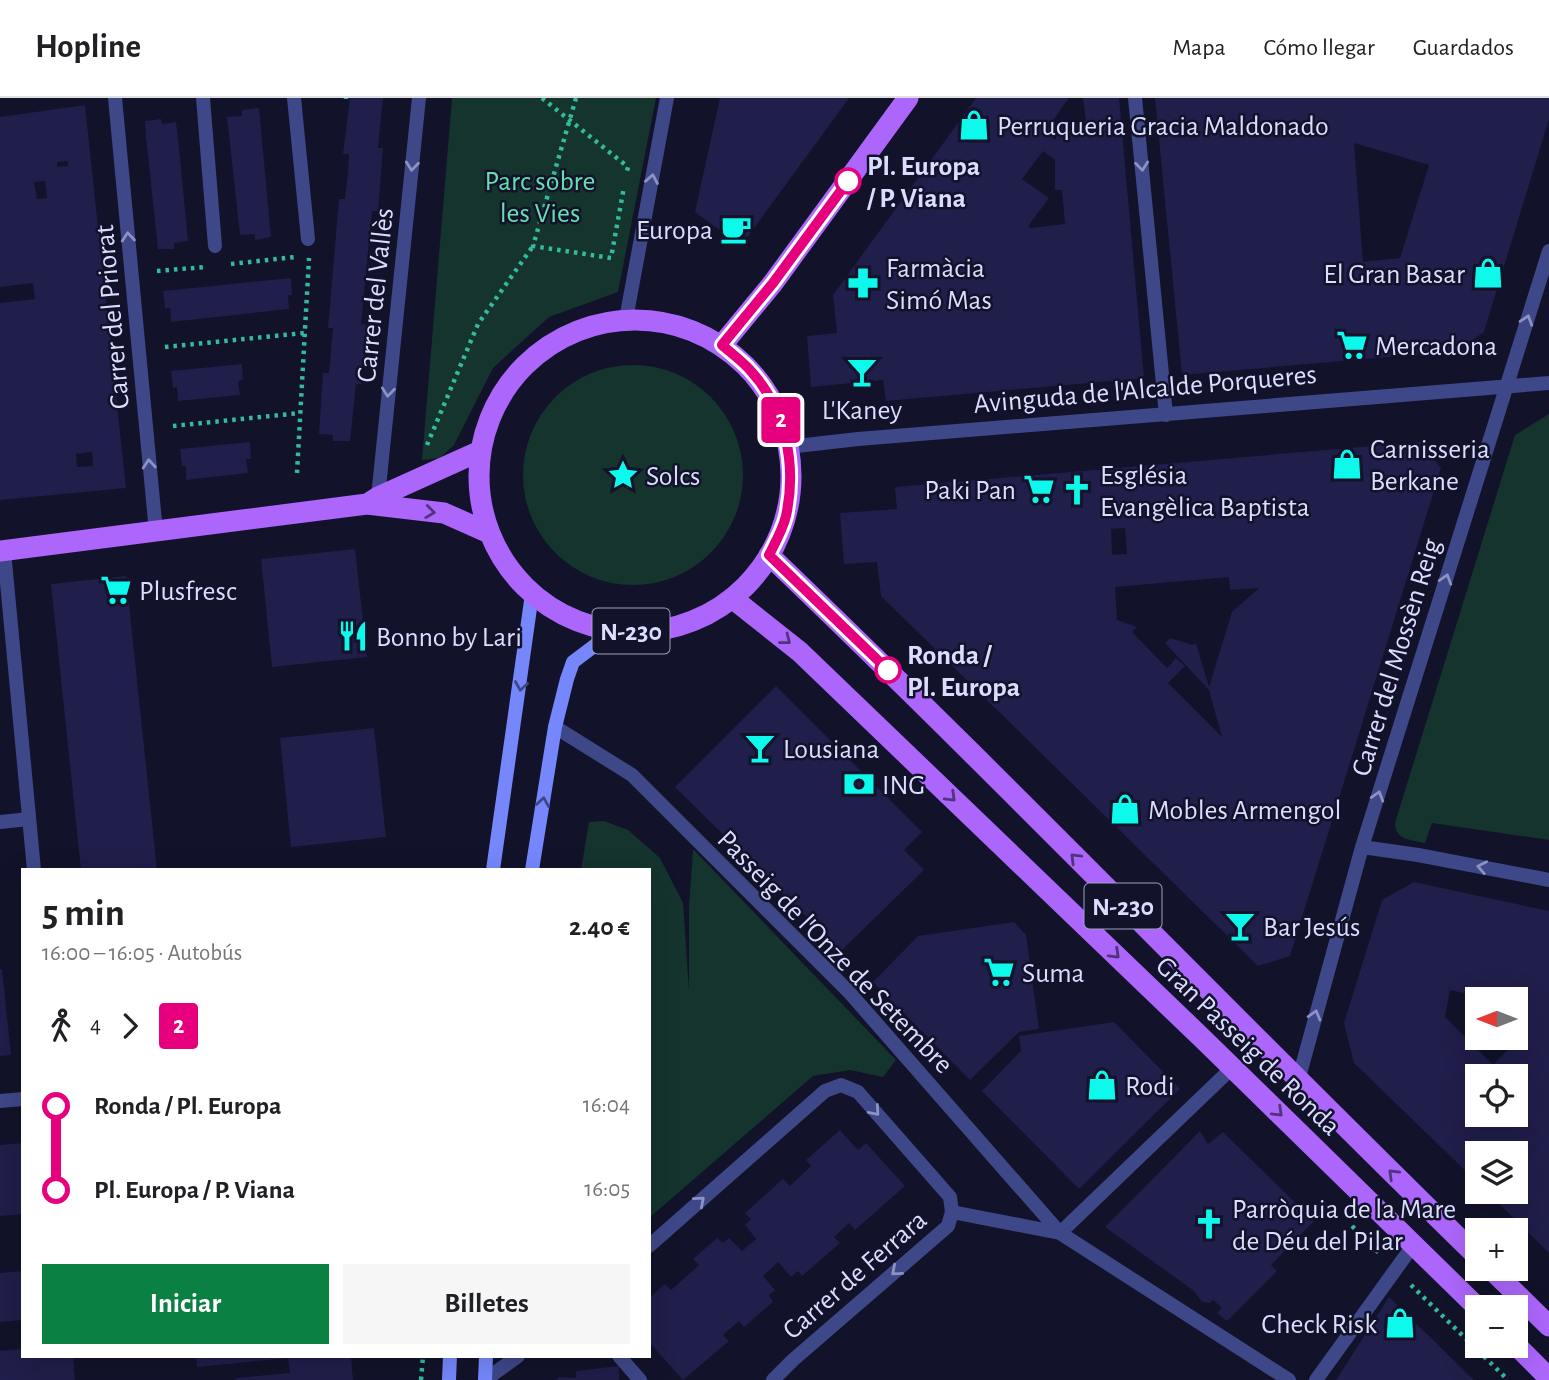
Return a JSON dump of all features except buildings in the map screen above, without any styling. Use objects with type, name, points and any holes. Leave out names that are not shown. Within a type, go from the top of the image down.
[{"type":"main road","points":[[722,345],[773,283],[908,98]]},
{"type":"main road","name":"N-230","points":[[626,319],[676,324],[722,345],[751,370],[772,401],[782,423],[788,447],[791,477],[785,518],[769,555],[753,579],[732,598],[696,620],[656,631],[614,631],[570,618],[532,594],[507,566],[489,533],[479,492],[480,451],[491,414],[510,381],[542,349],[583,328],[626,319]]},
{"type":"main road","points":[[2,551],[372,500],[480,451]]},
{"type":"main road","points":[[372,500],[443,513],[489,533]]},
{"type":"main road","name":"Gran Passeig de Ronda","points":[[769,555],[1465,1243]]},
{"type":"main road","name":"Gran Passeig de Ronda","points":[[732,598],[800,652],[1465,1295]]},
{"type":"main road","points":[[1503,1281],[1549,1326]]},
{"type":"main road","points":[[1528,1357],[1549,1378]]},
{"type":"street","name":"Carrer del Priorat","points":[[115,98],[156,531]]},
{"type":"street","points":[[203,98],[215,246]]},
{"type":"street","points":[[294,98],[308,239]]},
{"type":"street","name":"Carrer del Vallès","points":[[372,500],[419,98]]},
{"type":"street","points":[[626,319],[667,98]]},
{"type":"street","points":[[1135,98],[1166,415]]},
{"type":"street","name":"Carrer del Mossèn Reig","points":[[1298,1081],[1362,847],[1549,251]]},
{"type":"street","name":"Avinguda de l'Alcalde Porqueres","points":[[788,447],[858,439],[1549,383]]},
{"type":"street","points":[[2,551],[34,868]]},
{"type":"street","points":[[493,868],[532,594]]},
{"type":"street","points":[[532,868],[555,727],[573,662],[614,631]]},
{"type":"street","name":"Passeig de l'Onze de Setembre","points":[[555,727],[632,775],[849,992],[1060,1233]]},
{"type":"street","points":[[0,822],[29,819]]},
{"type":"street","points":[[1362,847],[1549,880]]},
{"type":"street","points":[[1060,1233],[1232,1068]]},
{"type":"street","points":[[651,1244],[825,1091],[841,1085],[858,1092],[951,1205],[1060,1233],[1289,1380]]},
{"type":"street","points":[[0,1101],[21,1099]]},
{"type":"street","name":"Carrer de Ferrara","points":[[773,1380],[948,1226],[951,1205]]},
{"type":"street","points":[[1316,1380],[1414,1244]]},
{"type":"street","points":[[449,1380],[450,1358]]},
{"type":"street","points":[[485,1380],[486,1358]]},
{"type":"street","points":[[485,1380],[515,1358]]},
{"type":"street","points":[[621,1358],[640,1380]]},
{"type":"path","points":[[533,246],[611,258],[628,167],[542,98]]},
{"type":"path","points":[[423,450],[428,444],[478,324],[533,246],[576,98]]},
{"type":"path","points":[[225,265],[309,256],[297,473]]},
{"type":"path","points":[[157,271],[211,266]]},
{"type":"path","points":[[165,347],[304,333]]},
{"type":"path","points":[[173,426],[300,413]]},
{"type":"path","points":[[421,1380],[423,1358]]},
{"type":"green space","name":"Parc sobre les Vies","points":[[452,98],[656,98],[618,292],[549,317],[493,368],[454,445],[440,458],[422,460]]},
{"type":"green space","points":[[622,365],[644,365],[675,373],[694,383],[711,397],[725,414],[735,433],[741,453],[741,497],[735,517],[725,536],[711,553],[694,567],[675,577],[644,585],[622,585],[581,572],[563,560],[548,545],[531,517],[523,486],[523,464],[536,423],[548,405],[563,390],[591,373]]},
{"type":"green space","points":[[1549,414],[1549,840],[1432,823],[1425,843],[1409,840],[1398,833],[1395,823],[1515,435]]},
{"type":"green space","points":[[604,821],[628,830],[660,858],[683,903],[689,991],[689,909],[693,849],[896,1060],[883,1077],[850,1070],[813,1076],[651,1216],[651,868],[581,868],[589,822]]},
{"type":"bus line","name":"2","points":[[848,181],[773,283],[722,345],[751,370],[772,401],[782,423],[788,447],[791,477],[785,518],[769,555],[888,670]]},
{"type":"place","name":"Perruqueria Gracia Maldonado","points":[[974,125]]},
{"type":"place","name":"Pl. Europa / P. Viana","points":[[848,181]]},
{"type":"place","name":"Europa","points":[[736,229]]},
{"type":"place","name":"El Gran Basar","points":[[1488,273]]},
{"type":"place","name":"Farmàcia Simó Mas","points":[[863,283]]},
{"type":"place","name":"Mercadona","points":[[1352,345]]},
{"type":"place","name":"L'Kaney","points":[[862,372]]},
{"type":"place","name":"Carnisseria Berkane","points":[[1347,464]]},
{"type":"place","name":"Solcs","points":[[623,475]]},
{"type":"place","name":"Paki Pan","points":[[1039,489]]},
{"type":"place","name":"Església Evangèlica Baptista","points":[[1077,490]]},
{"type":"place","name":"Plusfresc","points":[[116,590]]},
{"type":"place","name":"Bonno by Lari","points":[[353,636]]},
{"type":"place","name":"Ronda / Pl. Europa","points":[[888,670]]},
{"type":"place","name":"Lousiana","points":[[760,748]]},
{"type":"place","name":"ING","points":[[859,784]]},
{"type":"place","name":"Mobles Armengol","points":[[1125,809]]},
{"type":"place","name":"Bar Jesús","points":[[1240,926]]},
{"type":"place","name":"Suma","points":[[999,972]]},
{"type":"place","name":"Rodi","points":[[1102,1085]]},
{"type":"place","name":"Parròquia de la Mare de Déu del Pilar","points":[[1209,1224]]},
{"type":"place","name":"Check Risk","points":[[1400,1323]]}]
